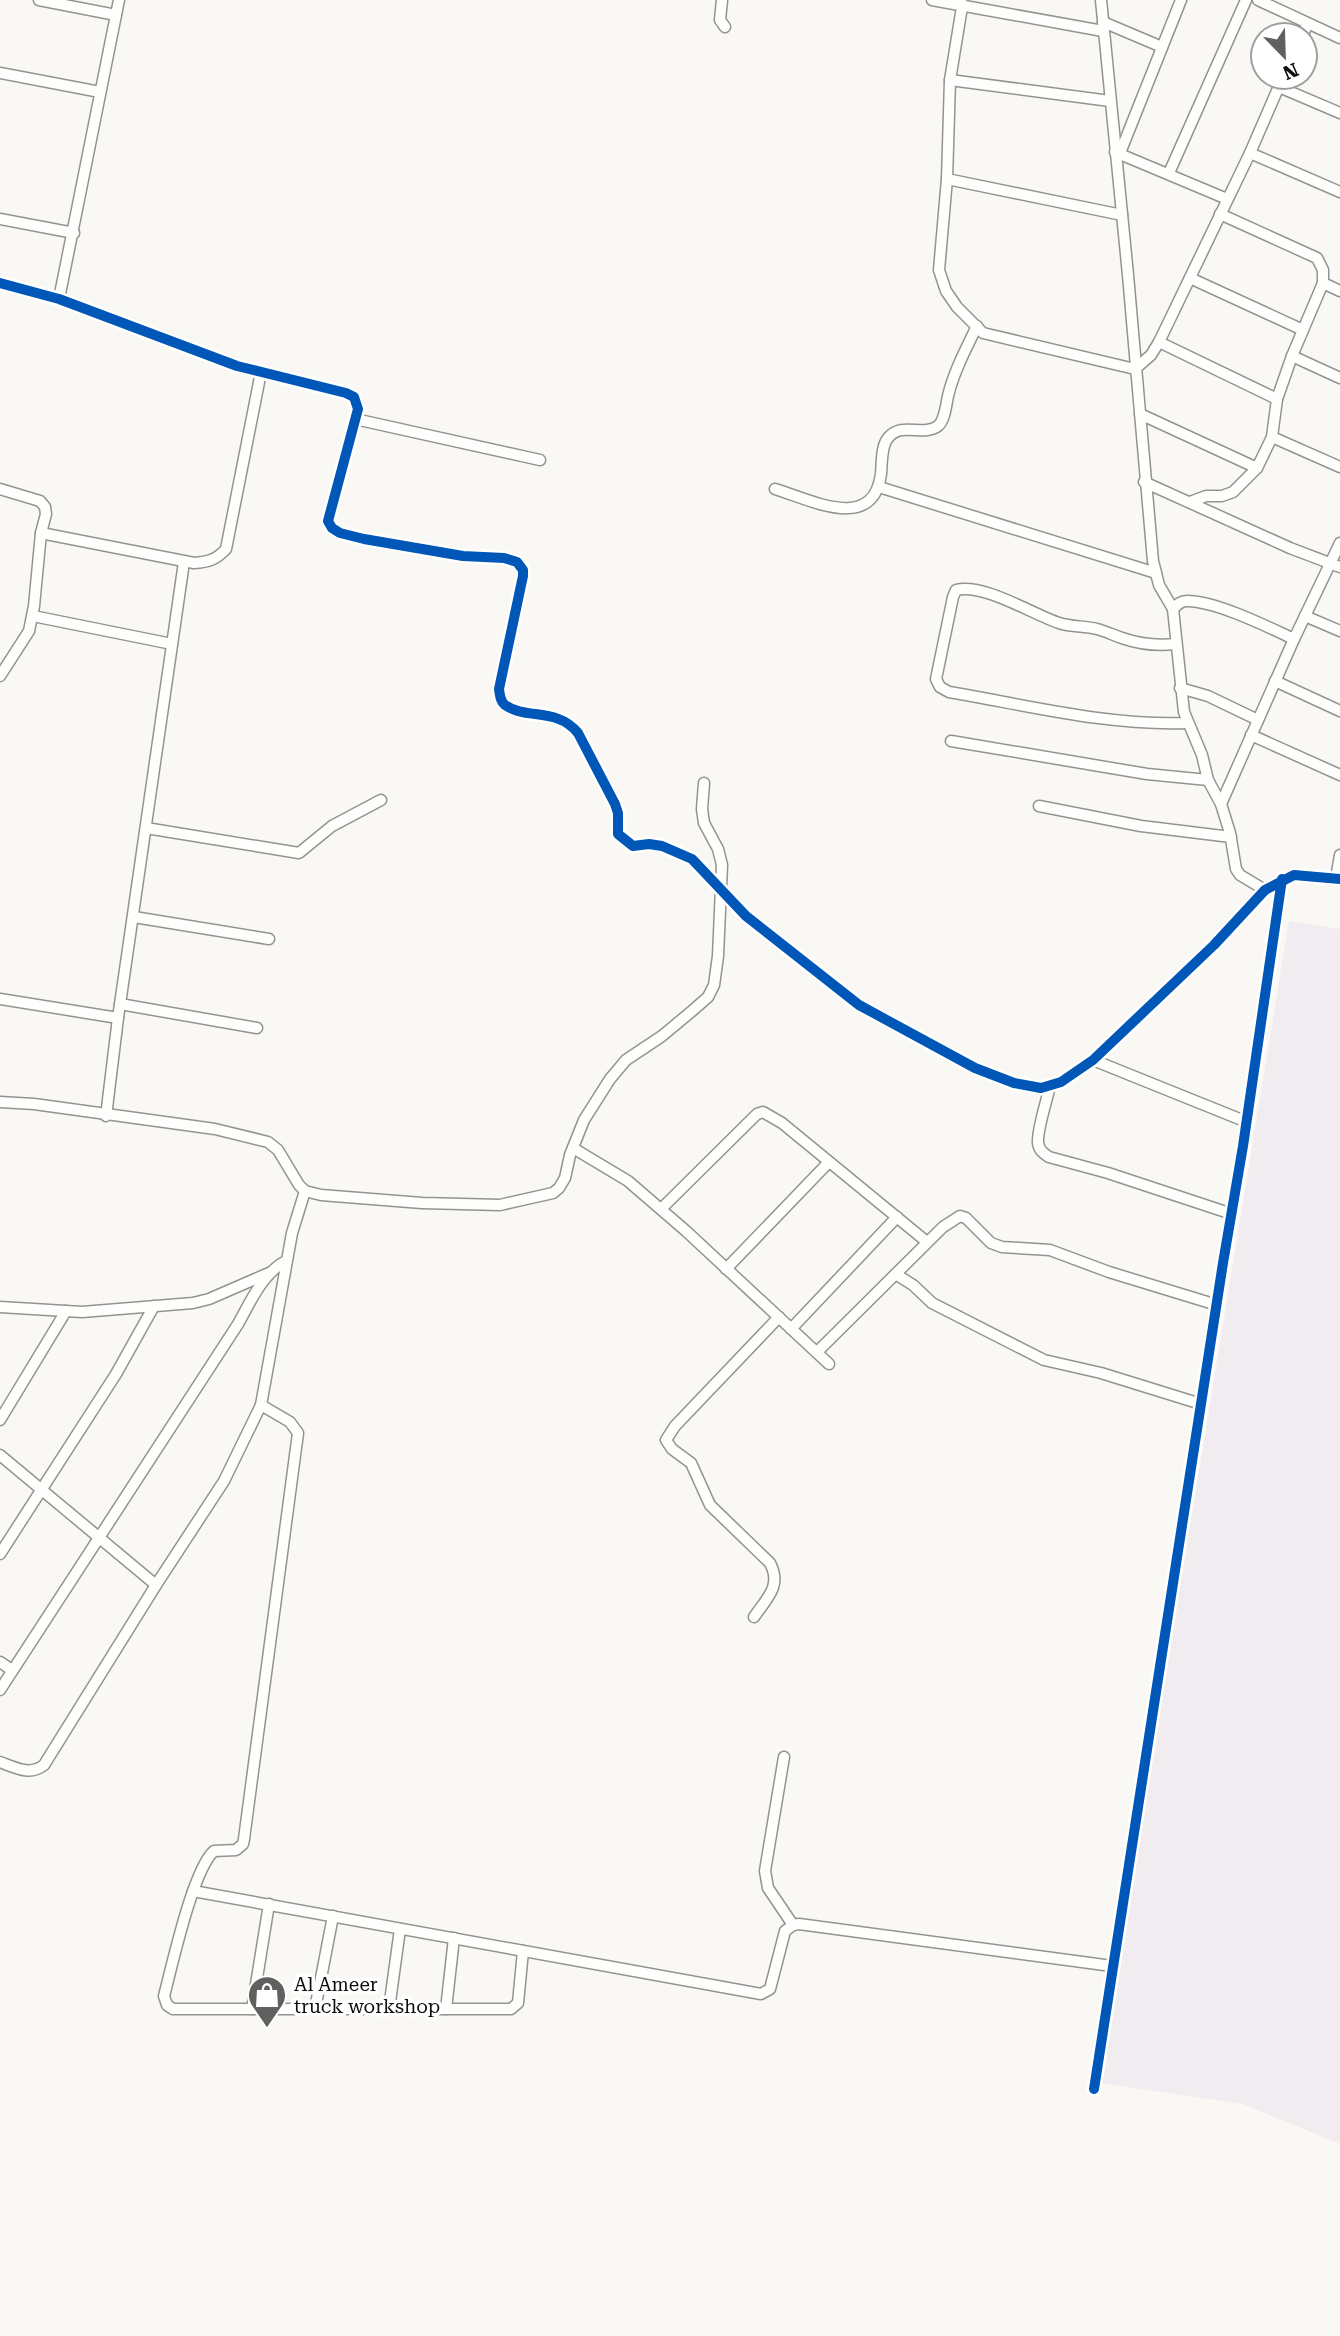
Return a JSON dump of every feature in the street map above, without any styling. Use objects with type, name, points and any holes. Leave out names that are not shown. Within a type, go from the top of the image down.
[{"type":"street","points":[[39,0],[116,15]]},
{"type":"street","points":[[59,299],[119,0]]},
{"type":"street","points":[[722,0],[720,20],[725,27]]},
{"type":"street","points":[[932,0],[1103,27],[1162,47]]},
{"type":"street","points":[[1101,0],[1117,152],[1144,482],[1156,573],[1173,609],[1186,723],[1202,755],[1208,780],[1222,804],[1236,869],[1240,875],[1265,890]]},
{"type":"street","points":[[1117,152],[1181,0]]},
{"type":"street","points":[[1169,173],[1246,0]]},
{"type":"street","points":[[1258,0],[1301,21]]},
{"type":"street","points":[[961,3],[950,80],[947,179],[939,270],[946,291],[957,307],[983,333],[1135,369]]},
{"type":"street","points":[[1319,29],[1340,38]]},
{"type":"street","points":[[0,73],[100,92]]},
{"type":"street","points":[[950,80],[1110,101]]},
{"type":"street","points":[[1135,369],[1151,355],[1159,342],[1277,91]]},
{"type":"street","points":[[1298,91],[1340,113]]},
{"type":"street","points":[[1117,152],[1227,199]]},
{"type":"street","points":[[1250,153],[1340,192]]},
{"type":"street","points":[[947,179],[1122,215]]},
{"type":"street","points":[[1190,502],[1206,496],[1222,496],[1233,492],[1257,468],[1272,437],[1277,399],[1292,356],[1323,283],[1323,270],[1317,258],[1220,214]]},
{"type":"street","points":[[0,219],[74,233]]},
{"type":"street","points":[[1190,278],[1303,330]]},
{"type":"street","points":[[0,283],[59,299],[237,366],[354,397],[358,409],[328,521],[332,528],[340,533],[364,539],[463,556],[504,558],[521,566],[523,576],[499,689],[500,698],[512,708],[562,719],[579,733],[615,804],[618,834],[633,846],[662,846],[692,859],[746,916],[859,1005],[975,1068],[1014,1083],[1041,1088],[1061,1082],[1093,1060],[1214,945],[1265,890],[1294,875],[1338,879],[1340,855]]},
{"type":"street","points":[[1323,283],[1340,291]]},
{"type":"street","points":[[775,489],[846,510],[860,508],[870,501],[879,486],[885,441],[892,433],[903,429],[931,429],[942,422],[953,375],[977,326]]},
{"type":"street","points":[[1159,342],[1277,399]]},
{"type":"street","points":[[1292,356],[1340,378]]},
{"type":"street","points":[[41,533],[184,562],[208,562],[218,558],[226,549],[261,372]]},
{"type":"street","points":[[1140,414],[1257,468]]},
{"type":"street","points":[[355,419],[540,460]]},
{"type":"street","points":[[1272,437],[1340,467]]},
{"type":"street","points":[[1144,482],[1290,548],[1336,565]]},
{"type":"street","points":[[879,486],[1156,573]]},
{"type":"street","points":[[0,489],[40,501],[46,514],[41,533],[33,616],[23,643],[0,676]]},
{"type":"street","points":[[1222,804],[1294,639],[1336,565],[1340,543]]},
{"type":"street","points":[[106,1116],[184,562]]},
{"type":"street","points":[[1176,644],[1145,644],[1094,628],[1059,623],[1009,601],[964,588],[956,590],[953,597],[936,679],[940,687],[949,692],[1088,716],[1161,724],[1186,723]]},
{"type":"street","points":[[1173,609],[1179,603],[1187,601],[1212,606],[1250,618],[1294,639]]},
{"type":"street","points":[[33,616],[172,644]]},
{"type":"street","points":[[1305,616],[1340,631]]},
{"type":"street","points":[[1275,681],[1340,712]]},
{"type":"street","points":[[1180,688],[1208,696],[1258,720]]},
{"type":"street","points":[[1251,734],[1340,775]]},
{"type":"street","points":[[951,741],[1147,774],[1208,780]]},
{"type":"street","points":[[0,1102],[34,1104],[215,1129],[268,1142],[278,1150],[305,1191],[321,1195],[500,1205],[540,1197],[559,1188],[565,1178],[584,1120],[610,1079],[626,1060],[662,1037],[708,997],[714,985],[718,956],[722,858],[704,823],[704,783]]},
{"type":"street","points":[[146,828],[299,853],[332,826],[381,800]]},
{"type":"street","points":[[1039,806],[1141,826],[1231,837]]},
{"type":"street","points":[[1094,2089],[1247,1122],[1282,879]]},
{"type":"street","points":[[134,917],[268,939]]},
{"type":"street","points":[[0,999],[118,1018]]},
{"type":"street","points":[[120,1004],[257,1028]]},
{"type":"street","points":[[1093,1060],[1247,1122]]},
{"type":"street","points":[[1050,1085],[1038,1145],[1049,1157],[1108,1173],[1232,1214]]},
{"type":"street","points":[[661,1209],[757,1114],[764,1112],[782,1123],[927,1242]]},
{"type":"street","points":[[573,1148],[628,1181],[829,1364]]},
{"type":"street","points":[[726,1269],[829,1162]]},
{"type":"street","points":[[0,1762],[28,1772],[36,1771],[44,1765],[224,1481],[261,1405],[286,1261],[305,1191]]},
{"type":"street","points":[[817,1352],[897,1275],[927,1242],[954,1217],[960,1216],[966,1218],[991,1243],[1002,1247],[1051,1250],[1109,1272],[1217,1305]]},
{"type":"street","points":[[791,1329],[897,1217]]},
{"type":"street","points":[[0,1307],[66,1311],[154,1306],[209,1299],[270,1272],[286,1261]]},
{"type":"street","points":[[910,1261],[913,1285]]},
{"type":"street","points":[[0,1690],[270,1272]]},
{"type":"street","points":[[897,1275],[913,1285],[932,1303],[1044,1360],[1101,1373],[1201,1404]]},
{"type":"street","points":[[0,1554],[116,1374],[154,1306]]},
{"type":"street","points":[[0,1420],[66,1311]]},
{"type":"street","points":[[754,1617],[775,1584],[775,1572],[770,1563],[710,1505],[691,1463],[672,1449],[667,1440],[668,1434],[675,1426],[779,1317]]},
{"type":"street","points":[[261,1405],[290,1422],[298,1433],[244,1839],[243,1844],[236,1850],[211,1854],[193,1891],[164,1996],[167,2005],[173,2009],[510,2009],[517,2006],[523,1951]]},
{"type":"street","points":[[0,1455],[156,1585]]},
{"type":"street","points":[[0,1662],[12,1670]]},
{"type":"street","points":[[784,1756],[765,1871],[768,1888],[793,1925]]},
{"type":"street","points":[[193,1891],[765,1994],[770,1989],[786,1931],[793,1925],[822,1926],[1112,1966]]},
{"type":"street","points":[[252,2009],[269,1904]]},
{"type":"street","points":[[315,2009],[333,1916]]},
{"type":"street","points":[[389,2009],[400,1929]]},
{"type":"street","points":[[446,2009],[454,1938]]},
{"type":"shaded area","points":[[1289,921],[1340,929],[1340,2144],[1243,2104],[1099,2083]]},
{"type":"cycle path","points":[[0,283],[59,299],[237,366],[354,397],[358,409],[328,521],[332,528],[340,533],[364,539],[517,562],[523,570],[523,576],[499,689],[501,700],[513,709],[561,720],[578,733],[615,804],[618,834],[633,846],[662,846],[692,859],[746,916],[859,1005],[975,1068],[1014,1083],[1041,1088],[1061,1082],[1093,1060],[1214,945],[1265,890],[1294,875],[1340,879]]},
{"type":"cycle path","points":[[1094,2089],[1243,1146],[1282,879]]},
{"type":"place","name":"Al Ameer truck workshop","points":[[267,2029]]}]
